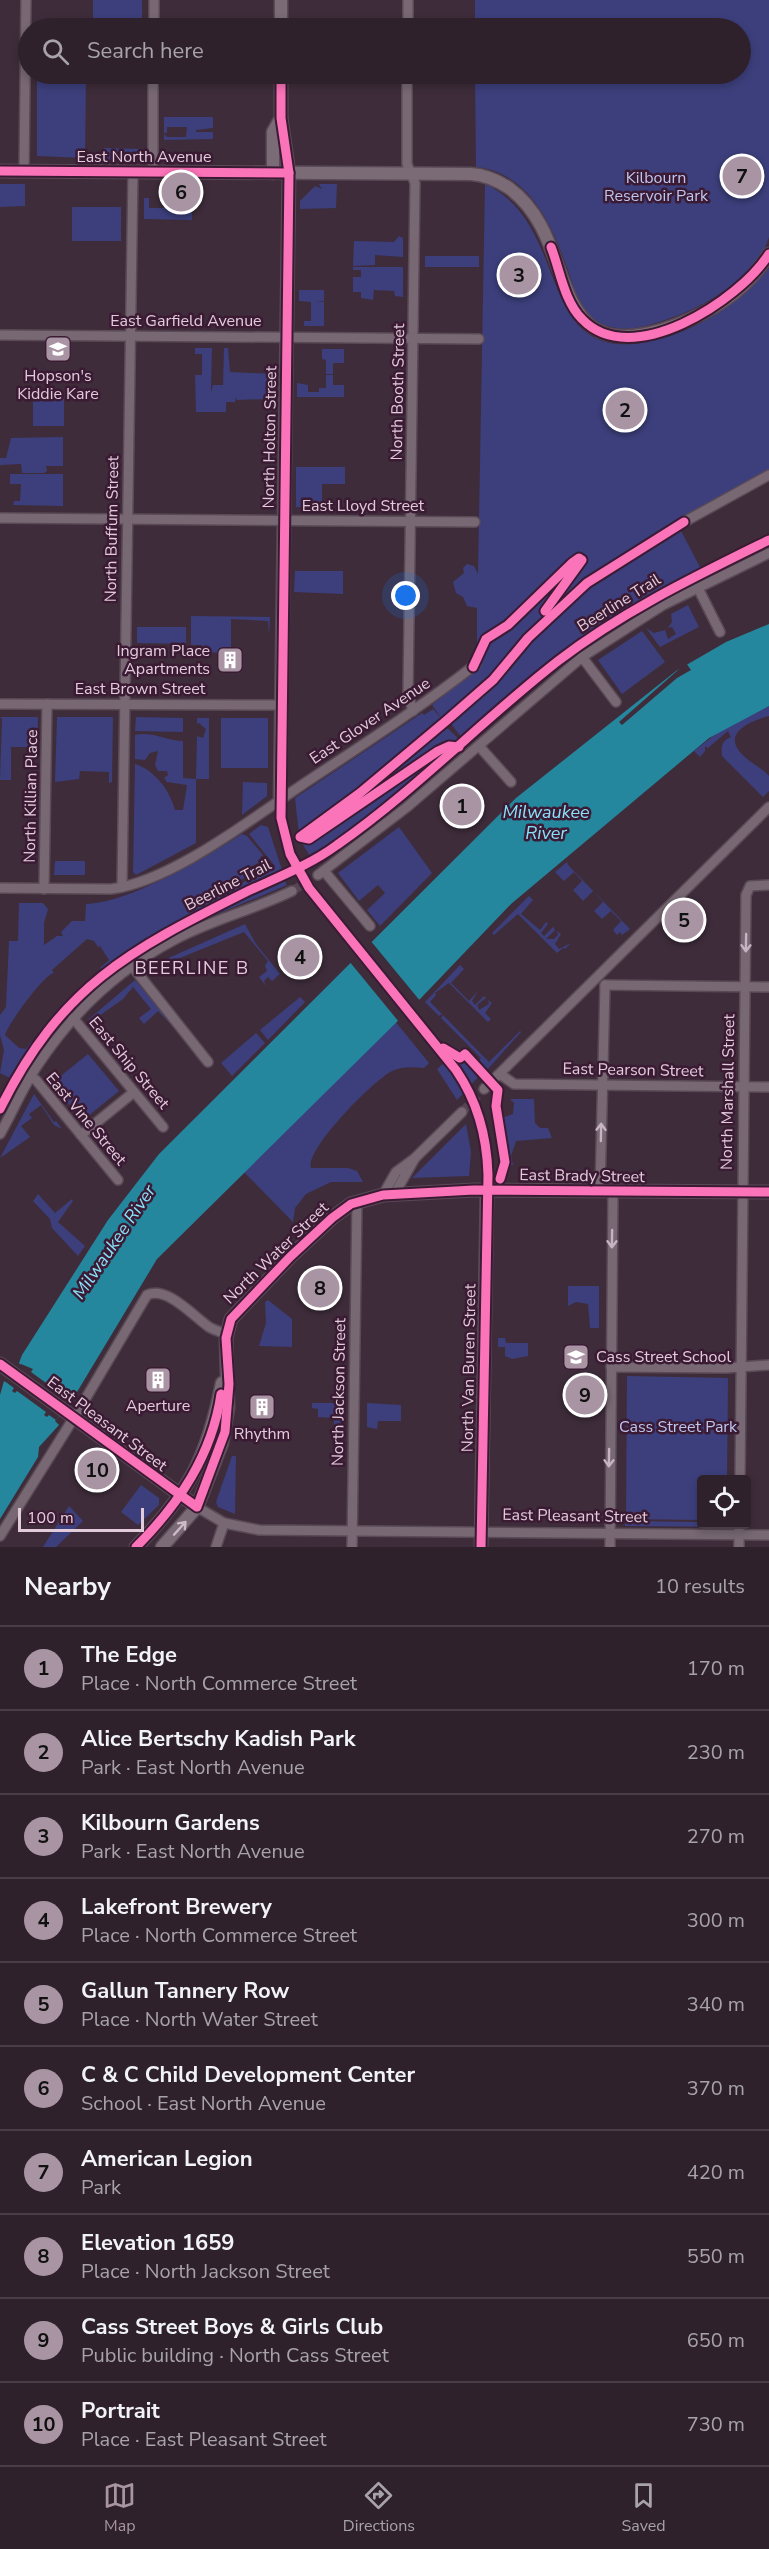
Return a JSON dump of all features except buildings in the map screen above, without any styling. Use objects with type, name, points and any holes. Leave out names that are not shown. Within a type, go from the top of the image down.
[{"type":"main road","points":[[281,0],[281,18]]},
{"type":"main road","name":"North Holton Street","points":[[280,801],[289,173],[281,118],[281,84]]},
{"type":"main road","points":[[273,173],[273,132],[281,118]]},
{"type":"main road","name":"East North Avenue","points":[[0,171],[477,174],[494,179],[516,194],[532,213],[548,240],[574,309],[590,326],[615,337],[637,336],[658,331],[705,312],[749,280],[769,254]]},
{"type":"main road","name":"East Brady Street","points":[[389,1194],[487,1190],[769,1192]]},
{"type":"main road","name":"North Van Buren Street","points":[[481,1547],[487,1190]]},
{"type":"main road","name":"North Water Street","points":[[136,1547],[162,1520],[180,1496],[195,1473],[209,1442],[226,1374],[226,1334],[231,1318],[332,1218],[357,1202],[389,1194]]},
{"type":"main road","name":"East Pleasant Street","points":[[0,1364],[197,1507]]},
{"type":"main road","name":"North Water Street","points":[[162,1547],[197,1507],[225,1432],[229,1384],[226,1374]]},
{"type":"street","points":[[26,0],[26,18]]},
{"type":"street","points":[[154,0],[154,18]]},
{"type":"street","points":[[408,0],[408,18]]},
{"type":"street","points":[[24,171],[25,84]]},
{"type":"street","points":[[153,84],[153,172]]},
{"type":"street","name":"North Booth Street","points":[[408,84],[407,164],[416,183],[408,694],[413,711]]},
{"type":"street","name":"North Buffum Street","points":[[122,887],[133,172]]},
{"type":"street","name":"East Garfield Avenue","points":[[0,335],[479,339]]},
{"type":"street","points":[[684,522],[769,475]]},
{"type":"street","name":"East Lloyd Street","points":[[0,518],[475,522]]},
{"type":"street","points":[[370,926],[321,873],[407,807],[582,657],[657,609],[766,555]]},
{"type":"street","points":[[698,588],[720,632]]},
{"type":"street","points":[[582,657],[616,702]]},
{"type":"street","name":"East Glover Avenue","points":[[0,888],[122,887],[153,875],[218,842],[413,711],[477,664]]},
{"type":"street","name":"East Brown Street","points":[[0,704],[281,705]]},
{"type":"street","name":"North Killian Place","points":[[44,889],[47,704]]},
{"type":"street","points":[[478,746],[511,782]]},
{"type":"street","points":[[484,1089],[769,807]]},
{"type":"street","name":"North Marshall Street","points":[[740,1475],[744,1192],[741,1175],[746,895],[750,886],[769,885]]},
{"type":"street","points":[[0,1134],[30,1077],[73,1018],[132,966],[188,933],[292,891]]},
{"type":"street","points":[[132,966],[208,1062]]},
{"type":"street","points":[[598,976],[605,985],[602,1085],[611,1367],[610,1547]]},
{"type":"street","points":[[605,985],[769,987]]},
{"type":"street","name":"East Ship Street","points":[[73,1018],[163,1127]]},
{"type":"street","name":"East Pearson Street","points":[[500,1074],[514,1084],[769,1087]]},
{"type":"street","name":"East Vine Street","points":[[30,1077],[36,1080],[118,1180]]},
{"type":"street","points":[[81,1135],[134,1092]]},
{"type":"street","points":[[389,1194],[396,1172],[415,1158],[462,1112]]},
{"type":"street","name":"North Jackson Street","points":[[352,1547],[357,1202]]},
{"type":"street","points":[[0,1536],[69,1415],[147,1295],[159,1293],[191,1311],[210,1328],[226,1334]]},
{"type":"street","points":[[611,1367],[769,1365]]},
{"type":"street","name":"East Pleasant Street","points":[[197,1507],[224,1523],[259,1530],[609,1533],[739,1529],[769,1534]]},
{"type":"street","points":[[216,1547],[224,1523]]},
{"type":"street","points":[[739,1529],[739,1547]]},
{"type":"green space","points":[[93,0],[142,0],[142,18],[93,18]]},
{"type":"green space","name":"Kilbourn Reservoir Park","points":[[475,0],[769,0],[769,237],[763,252],[741,278],[695,308],[655,323],[625,329],[596,321],[580,303],[553,232],[534,202],[509,178],[494,171],[476,167],[475,84],[751,84],[751,18],[475,18]]},
{"type":"green space","points":[[37,84],[86,84],[85,158],[37,156]]},
{"type":"green space","points":[[164,117],[213,117],[213,128],[196,130],[196,132],[213,132],[213,139],[164,140],[164,134],[167,137],[186,137],[187,127],[167,127],[167,133],[164,133]]},
{"type":"green space","points":[[104,148],[141,149],[141,158],[105,160]]},
{"type":"green space","points":[[0,184],[25,184],[25,206],[0,207]]},
{"type":"green space","points":[[319,184],[337,184],[336,208],[300,209],[300,201],[315,186],[322,189]]},
{"type":"green space","points":[[485,184],[514,204],[533,231],[558,291],[572,317],[592,336],[621,344],[664,338],[679,333],[722,311],[747,291],[769,268],[769,471],[679,519],[680,524],[588,580],[526,637],[488,682],[411,750],[299,835],[295,798],[422,713],[424,715],[433,709],[442,719],[432,705],[482,665],[477,658],[477,608],[467,606],[463,597],[456,593],[453,582],[464,573],[463,568],[467,564],[474,566],[478,574]]},
{"type":"green space","points":[[144,198],[149,198],[149,208],[192,208],[192,220],[144,219]]},
{"type":"green space","points":[[72,207],[121,207],[121,241],[72,241]]},
{"type":"green space","points":[[399,236],[403,238],[403,257],[375,255],[375,265],[353,266],[354,241],[394,242]]},
{"type":"green space","points":[[425,256],[479,256],[479,267],[425,267]]},
{"type":"green space","points":[[353,267],[403,267],[403,297],[395,296],[394,291],[374,290],[373,300],[361,298],[361,292],[353,292],[353,277],[361,277],[361,270],[353,270]]},
{"type":"green space","points":[[299,290],[324,290],[324,301],[316,302],[324,302],[324,326],[304,326],[304,321],[311,321],[311,302],[299,301]]},
{"type":"green space","points":[[195,348],[212,348],[211,392],[213,385],[223,385],[224,348],[228,348],[230,372],[273,374],[273,406],[268,406],[267,399],[237,400],[236,397],[235,402],[226,402],[226,412],[196,412],[195,375],[202,375],[202,354],[195,354]]},
{"type":"green space","points":[[322,349],[344,349],[344,363],[333,363],[333,374],[326,374],[326,360],[322,359]]},
{"type":"green space","points":[[326,375],[333,375],[333,385],[344,385],[344,397],[297,397],[297,383],[308,385],[308,392],[319,392],[319,388],[326,388]]},
{"type":"green space","points":[[33,398],[64,398],[64,426],[33,426]]},
{"type":"green space","points":[[63,437],[63,466],[46,466],[47,471],[44,473],[22,473],[21,464],[0,465],[0,458],[6,458],[11,438]]},
{"type":"green space","points":[[296,467],[345,467],[345,484],[322,484],[322,508],[296,507]]},
{"type":"green space","points":[[10,474],[63,474],[63,506],[13,505],[14,501],[20,501],[21,484],[10,484]]},
{"type":"green space","points":[[680,529],[702,571],[628,612],[574,646],[533,679],[464,741],[449,721],[494,682],[532,636],[589,584]]},
{"type":"green space","points":[[295,571],[343,571],[343,594],[294,592]]},
{"type":"green space","points":[[707,573],[697,581],[652,603],[603,635],[534,688],[469,744],[467,743],[537,680],[578,648],[632,613]]},
{"type":"green space","points":[[688,605],[699,627],[660,647],[646,628],[654,633],[665,630],[668,639],[676,634],[672,627],[668,628],[672,622],[671,614]]},
{"type":"green space","points":[[191,616],[270,617],[269,635],[268,621],[231,619],[231,653],[202,652],[202,645],[191,645]]},
{"type":"green space","points":[[137,627],[186,627],[186,644],[137,643]]},
{"type":"green space","points":[[642,631],[665,662],[622,694],[598,660]]},
{"type":"green space","points":[[769,706],[769,716],[745,726],[736,736],[735,743],[746,758],[769,776],[769,791],[763,797],[722,756],[722,745],[731,737],[728,731],[708,748],[705,746],[705,751],[700,757],[694,751],[718,732]]},
{"type":"green space","points":[[0,717],[38,717],[37,747],[11,747],[11,780],[0,780],[2,719]]},
{"type":"green space","points":[[57,717],[113,717],[112,782],[109,783],[109,772],[80,771],[79,779],[55,782]]},
{"type":"green space","points":[[136,717],[183,718],[183,732],[135,731]]},
{"type":"green space","points":[[197,718],[209,718],[209,779],[196,779],[197,736],[203,738],[206,729],[199,723],[197,724]]},
{"type":"green space","points":[[221,718],[268,718],[268,768],[221,768]]},
{"type":"green space","points":[[444,725],[462,742],[449,743],[437,749],[307,837],[307,833],[361,795]]},
{"type":"green space","points":[[148,734],[183,741],[183,778],[196,779],[196,843],[136,875],[133,872],[135,764],[149,771],[161,782],[175,810],[183,810],[187,785],[167,782],[164,778],[168,775],[167,771],[158,771],[155,765],[158,751],[150,753],[145,760],[135,759],[135,735]]},
{"type":"green space","points":[[466,744],[467,746],[388,813],[325,859],[323,856],[407,795]]},
{"type":"green space","points":[[448,748],[455,748],[399,796],[334,846],[332,843],[310,856],[302,843],[323,833]]},
{"type":"green space","points":[[243,782],[267,783],[267,796],[242,815]]},
{"type":"green space","points":[[261,825],[268,827],[284,876],[281,873],[232,898],[228,890],[275,866],[249,834]]},
{"type":"green space","points":[[399,827],[432,873],[380,926],[367,910],[385,893],[378,885],[359,901],[338,873]]},
{"type":"green space","points":[[242,834],[247,836],[263,855],[261,859],[266,859],[244,870],[246,875],[261,870],[224,888],[229,899],[158,935],[103,971],[100,968],[109,960],[100,946],[98,947],[94,941],[87,939],[52,970],[54,973],[34,991],[12,1022],[5,1035],[19,1048],[26,1049],[32,1041],[36,1043],[10,1078],[0,1073],[4,1050],[0,1035],[0,1015],[6,1007],[9,941],[18,941],[19,903],[43,903],[48,909],[44,923],[44,945],[57,936],[63,936],[61,932],[72,921],[85,921],[86,904],[104,902],[144,888],[208,855]]},
{"type":"green space","points":[[55,861],[85,861],[85,875],[54,875]]},
{"type":"green space","points":[[567,862],[630,929],[622,935],[620,932],[617,935],[613,930],[621,921],[611,911],[602,919],[594,911],[603,902],[593,891],[583,901],[573,890],[582,881],[574,872],[564,881],[555,872]]},
{"type":"green space","points":[[282,876],[287,885],[159,942],[112,972],[90,991],[87,990],[147,945]]},
{"type":"green space","points":[[529,896],[533,900],[521,914],[540,930],[546,922],[548,924],[541,933],[544,936],[553,927],[555,930],[546,939],[554,939],[558,935],[557,931],[561,934],[555,944],[559,949],[571,943],[565,949],[557,953],[518,914],[494,935],[492,933]]},
{"type":"green space","points":[[245,924],[256,944],[280,974],[272,981],[268,977],[264,981],[266,986],[259,977],[267,971],[265,966],[268,961],[244,932],[170,962],[171,969],[164,960]]},
{"type":"green space","points":[[460,965],[464,969],[451,983],[469,1001],[478,991],[472,1001],[475,1005],[484,996],[486,998],[477,1005],[479,1010],[489,1004],[488,1000],[492,1003],[485,1013],[491,1019],[488,1022],[449,983],[435,993],[436,995],[430,1002],[442,1014],[439,1016],[425,1002]]},
{"type":"green space","points":[[135,980],[177,1031],[158,1011],[144,1024],[139,1018],[151,1009],[133,987],[123,999],[92,1021],[106,1036],[107,1043],[88,1020]]},
{"type":"green space","points":[[300,997],[305,1002],[268,1040],[260,1030]]},
{"type":"green space","points":[[443,1015],[489,1062],[521,1032],[486,1071],[477,1062],[481,1058],[441,1018]]},
{"type":"green space","points":[[395,1021],[429,1063],[424,1068],[404,1068],[392,1071],[383,1077],[329,1131],[312,1159],[311,1168],[348,1168],[357,1171],[363,1182],[331,1182],[306,1194],[295,1208],[293,1222],[243,1171]]},
{"type":"green space","points":[[256,1033],[265,1043],[232,1076],[221,1063]]},
{"type":"green space","points":[[460,1049],[478,1077],[457,1100],[437,1069]]},
{"type":"green space","points":[[88,1054],[119,1091],[82,1121],[52,1083]]},
{"type":"green space","points":[[34,1094],[54,1122],[56,1121],[62,1129],[54,1125],[41,1105],[29,1114],[32,1118],[21,1126],[30,1137],[0,1158]]},
{"type":"green space","points":[[510,1099],[534,1099],[535,1123],[540,1128],[548,1128],[552,1138],[516,1141],[511,1156],[513,1165],[507,1166],[502,1118],[513,1114],[514,1103]]},
{"type":"green space","points":[[466,1124],[471,1152],[469,1176],[412,1178]]},
{"type":"green space","points":[[38,1194],[55,1213],[72,1199],[73,1201],[58,1222],[85,1246],[78,1256],[52,1228],[50,1219],[33,1201]]},
{"type":"green space","points":[[568,1286],[599,1286],[599,1328],[590,1328],[588,1304],[576,1302],[568,1306]]},
{"type":"green space","points":[[268,1300],[292,1319],[292,1347],[259,1346],[266,1323],[265,1302]]},
{"type":"green space","points":[[498,1338],[505,1338],[506,1343],[528,1343],[528,1356],[512,1359],[505,1356],[505,1347],[498,1347]]},
{"type":"green space","name":"Cass Street Park","points":[[627,1376],[728,1378],[727,1475],[697,1475],[697,1520],[626,1519]]},
{"type":"green space","points":[[312,1403],[341,1403],[341,1429],[334,1429],[334,1418],[318,1417],[318,1409],[312,1408]]},
{"type":"green space","points":[[367,1403],[401,1405],[401,1421],[378,1421],[377,1429],[367,1427]]},
{"type":"green space","points":[[232,1456],[236,1456],[235,1514],[218,1507],[216,1502]]},
{"type":"green space","points":[[141,1485],[159,1498],[159,1505],[138,1525],[121,1512]]},
{"type":"green space","points":[[69,1506],[83,1521],[56,1547],[43,1547]]},
{"type":"green space","points":[[625,1521],[697,1522],[697,1527],[625,1526]]},
{"type":"water","name":"Milwaukee River","points":[[769,624],[769,706],[709,738],[511,904],[421,998],[157,1259],[71,1402],[55,1421],[59,1425],[39,1447],[38,1457],[0,1519],[0,1395],[4,1381],[7,1383],[21,1365],[19,1363],[22,1355],[108,1220],[159,1154],[516,798],[676,671],[726,642]]},
{"type":"pier","points":[[686,663],[691,670],[677,678],[622,725],[619,722]]},
{"type":"pier","points":[[370,940],[421,1002],[399,1022],[349,961]]},
{"type":"pier","points":[[21,1364],[33,1369],[31,1372],[60,1393],[62,1391],[65,1393],[63,1396],[70,1401],[56,1420],[49,1415],[47,1417],[44,1415],[46,1412],[17,1391],[15,1393],[12,1391],[14,1388],[7,1383]]},
{"type":"tunnel","points":[[292,891],[318,875]]},
{"type":"tunnel","points":[[462,1112],[484,1089]]},
{"type":"cycle path","points":[[281,84],[281,118],[289,173],[281,818],[290,854],[309,888],[456,1070],[464,1082],[480,1120],[486,1147],[488,1175],[481,1547]]},
{"type":"cycle path","points":[[0,171],[289,173]]},
{"type":"cycle path","points":[[551,247],[567,294],[576,312],[582,319],[603,333],[628,337],[655,334],[683,324],[710,309],[734,291],[769,254]]},
{"type":"cycle path","points":[[459,747],[449,746],[438,751],[309,839],[300,837],[360,793],[493,680],[528,638],[587,583],[684,522]]},
{"type":"cycle path","name":"Beerline Trail","points":[[0,1109],[23,1067],[48,1032],[74,1002],[132,954],[204,913],[327,852],[366,824],[530,684],[583,643],[660,595],[769,540]]},
{"type":"cycle path","points":[[473,667],[486,639],[508,625],[572,563],[579,558],[582,560],[545,611]]},
{"type":"cycle path","points":[[443,1048],[460,1058],[465,1054],[498,1090],[496,1106],[505,1162],[500,1179]]},
{"type":"cycle path","points":[[0,1364],[197,1507],[225,1432],[229,1384],[226,1338],[231,1319],[290,1257],[332,1218],[351,1204],[383,1195],[474,1190],[769,1192]]},
{"type":"cycle path","points":[[136,1547],[166,1514],[191,1477],[210,1438],[221,1394]]},
{"type":"place","name":"American Legion","points":[[742,176]]},
{"type":"place","name":"C & C Child Development Center","points":[[181,192]]},
{"type":"place","name":"Kilbourn Gardens","points":[[519,275]]},
{"type":"place","name":"Hopson's Kiddie Kare","points":[[58,349]]},
{"type":"place","name":"Alice Bertschy Kadish Park","points":[[625,410]]},
{"type":"place","name":"Ingram Place Apartments","points":[[230,660]]},
{"type":"place","name":"The Edge","points":[[462,806]]},
{"type":"place","name":"Gallun Tannery Row","points":[[684,920]]},
{"type":"place","name":"Lakefront Brewery","points":[[300,957]]},
{"type":"place","name":"Elevation 1659","points":[[320,1288]]},
{"type":"place","name":"Cass Street School","points":[[576,1357]]},
{"type":"place","name":"Aperture","points":[[158,1380]]},
{"type":"place","name":"Cass Street Boys & Girls Club","points":[[585,1395]]},
{"type":"place","name":"Rhythm","points":[[262,1407]]},
{"type":"place","name":"Portrait","points":[[97,1470]]},
{"type":"district","name":"BEERLINE B","points":[[192,968]]}]
